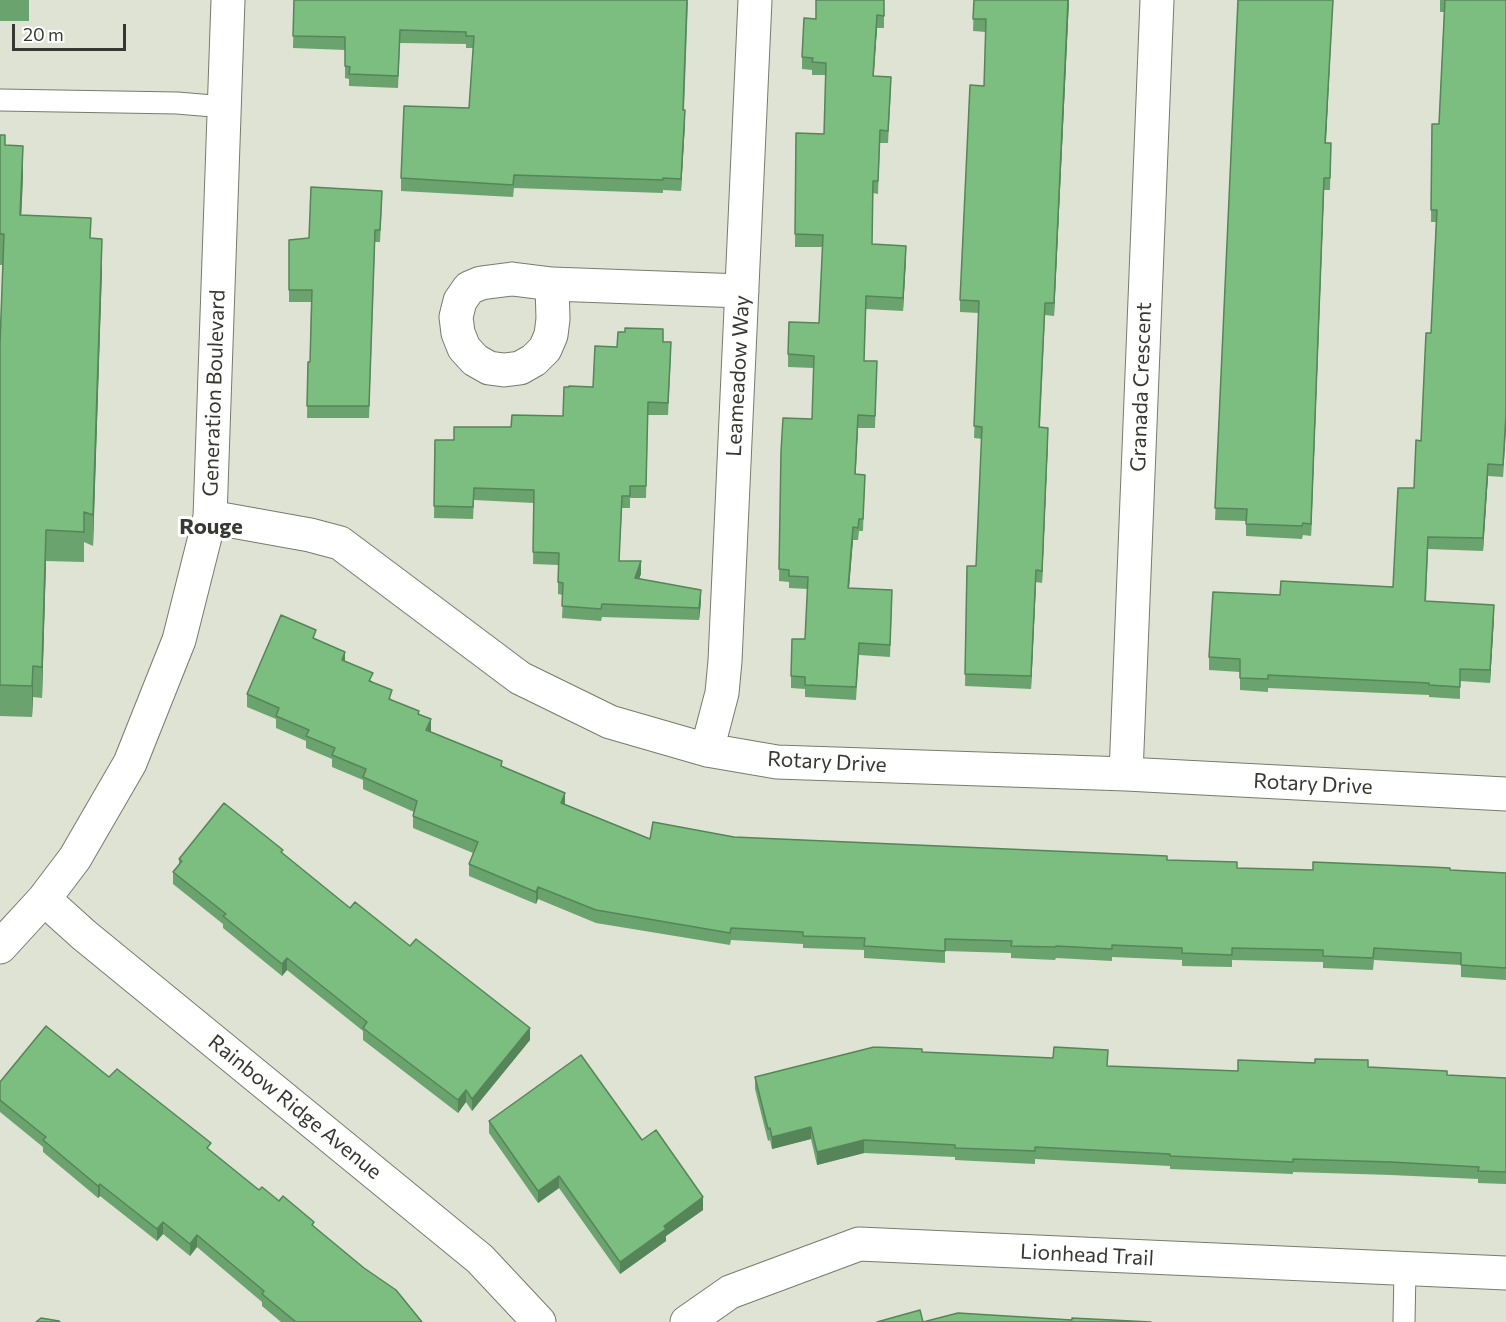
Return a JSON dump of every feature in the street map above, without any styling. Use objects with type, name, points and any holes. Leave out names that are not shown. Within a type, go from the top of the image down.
[{"type":"street","name":"Generation Boulevard","points":[[0,946],[44,899],[86,842],[130,763],[179,640],[210,517],[228,0]]},
{"type":"street","name":"Leameadow Way","points":[[707,750],[722,693],[725,661],[755,0]]},
{"type":"street","name":"Granada Crescent","points":[[1126,774],[1157,0]]},
{"type":"street","points":[[552,284],[742,291]]},
{"type":"street","name":"Rotary Drive","points":[[210,517],[310,535],[340,543],[520,678],[610,722],[707,750],[777,762],[1126,774],[1506,794]]},
{"type":"street","name":"Rainbow Ridge Avenue","points":[[44,899],[84,935],[480,1258],[539,1322]]},
{"type":"street","name":"Lionhead Trail","points":[[687,1322],[730,1292],[859,1244],[1506,1273]]},
{"type":"lane","points":[[0,100],[177,103],[225,107]]},
{"type":"lane","points":[[1404,1322],[1405,1270]]},
{"type":"building","points":[[294,0],[687,0],[681,179],[514,175],[513,185],[401,178],[404,106],[469,108],[474,36],[466,36],[466,32],[400,30],[398,76],[349,74],[350,67],[345,66],[345,37],[293,36]]},
{"type":"building","points":[[816,0],[884,0],[884,16],[877,15],[873,76],[891,77],[888,131],[880,130],[878,181],[873,181],[872,244],[906,246],[903,298],[866,296],[864,361],[877,361],[875,416],[858,415],[855,474],[865,475],[863,519],[859,519],[858,528],[853,527],[848,588],[892,590],[890,645],[859,643],[856,687],[805,685],[805,677],[791,676],[792,639],[805,639],[808,577],[789,576],[789,570],[779,569],[783,418],[812,419],[814,356],[788,354],[789,322],[819,323],[823,235],[795,234],[796,133],[824,134],[826,63],[812,62],[813,58],[802,57],[804,18],[816,19]]},
{"type":"building","points":[[974,0],[1068,0],[1054,303],[1045,303],[1039,427],[1048,428],[1042,571],[1036,570],[1031,676],[965,674],[967,566],[976,566],[982,427],[974,426],[979,301],[960,300],[970,85],[984,86],[986,19],[973,19]]},
{"type":"building","points":[[1238,0],[1333,0],[1325,143],[1331,143],[1330,178],[1324,178],[1311,524],[1303,523],[1302,526],[1246,524],[1247,509],[1215,508]]},
{"type":"building","points":[[1445,0],[1506,0],[1506,415],[1503,465],[1488,464],[1483,538],[1428,537],[1425,601],[1494,605],[1490,670],[1460,669],[1460,687],[1429,685],[1429,683],[1268,675],[1268,679],[1240,678],[1240,659],[1209,657],[1213,592],[1280,595],[1281,581],[1393,587],[1398,488],[1414,488],[1416,440],[1421,441],[1426,333],[1431,333],[1437,210],[1431,210],[1432,124],[1439,124]]},
{"type":"building","points":[[0,135],[5,135],[5,145],[23,146],[20,215],[91,218],[90,238],[102,239],[93,515],[84,512],[84,532],[46,530],[42,667],[33,666],[32,686],[0,685],[0,343],[4,234],[0,234]]},
{"type":"building","points":[[311,187],[382,191],[380,230],[375,230],[369,406],[307,406],[312,290],[289,290],[289,240],[309,238]]},
{"type":"building","points":[[625,328],[663,329],[663,342],[671,342],[668,403],[648,402],[646,486],[630,486],[630,496],[622,496],[619,561],[641,561],[635,578],[701,590],[699,608],[602,604],[601,609],[562,606],[563,583],[558,582],[559,553],[533,552],[534,490],[474,488],[473,507],[434,506],[435,440],[454,440],[454,427],[511,427],[512,415],[563,416],[564,387],[593,387],[595,346],[617,347],[618,332],[625,332]]},
{"type":"building","points":[[281,615],[316,630],[313,638],[345,652],[342,660],[373,673],[369,681],[392,690],[389,699],[419,711],[418,714],[431,719],[426,730],[502,761],[501,766],[565,793],[561,803],[650,839],[653,822],[734,837],[1167,856],[1167,860],[1237,862],[1237,868],[1313,870],[1313,862],[1450,868],[1450,870],[1506,873],[1506,968],[1461,965],[1461,953],[1374,948],[1373,958],[1323,956],[1323,950],[1232,948],[1232,955],[1182,953],[1182,948],[1112,945],[1112,949],[1011,946],[1012,941],[945,939],[945,951],[864,946],[865,938],[803,936],[803,932],[731,928],[730,933],[596,910],[538,887],[536,892],[469,864],[478,842],[413,816],[417,801],[363,777],[366,769],[332,755],[335,748],[306,736],[309,730],[276,716],[279,708],[247,694]]},
{"type":"building","points":[[224,803],[350,908],[355,902],[410,946],[416,939],[530,1028],[472,1099],[466,1090],[458,1100],[363,1028],[367,1022],[287,958],[282,964],[223,916],[226,914],[173,872],[182,861],[179,859]]},
{"type":"building","points":[[46,1026],[109,1077],[117,1069],[211,1143],[207,1148],[259,1190],[262,1187],[279,1201],[283,1196],[314,1222],[312,1225],[364,1268],[396,1290],[422,1322],[296,1322],[262,1294],[264,1291],[197,1235],[190,1244],[163,1222],[157,1229],[100,1184],[98,1186],[43,1140],[46,1137],[0,1100],[0,1082]]},
{"type":"building","points":[[874,1047],[922,1049],[922,1052],[1053,1058],[1054,1047],[1108,1050],[1107,1066],[1238,1071],[1238,1060],[1315,1063],[1315,1059],[1368,1060],[1368,1067],[1447,1071],[1447,1075],[1506,1078],[1506,1172],[1478,1171],[1479,1167],[1391,1162],[1293,1159],[1293,1162],[1035,1147],[1035,1151],[955,1148],[955,1145],[864,1140],[817,1152],[811,1127],[772,1137],[755,1077]]},
{"type":"building","points":[[581,1055],[642,1140],[656,1130],[703,1197],[664,1226],[666,1229],[620,1262],[559,1176],[538,1191],[489,1121]]},
{"type":"building","points":[[920,1310],[923,1322],[877,1322]]},
{"type":"building","points":[[958,1313],[1151,1322],[923,1322]]},
{"type":"building","points":[[41,1318],[59,1321],[60,1322],[36,1322]]},
{"type":"district","name":"Rouge","points":[[211,527]]}]
